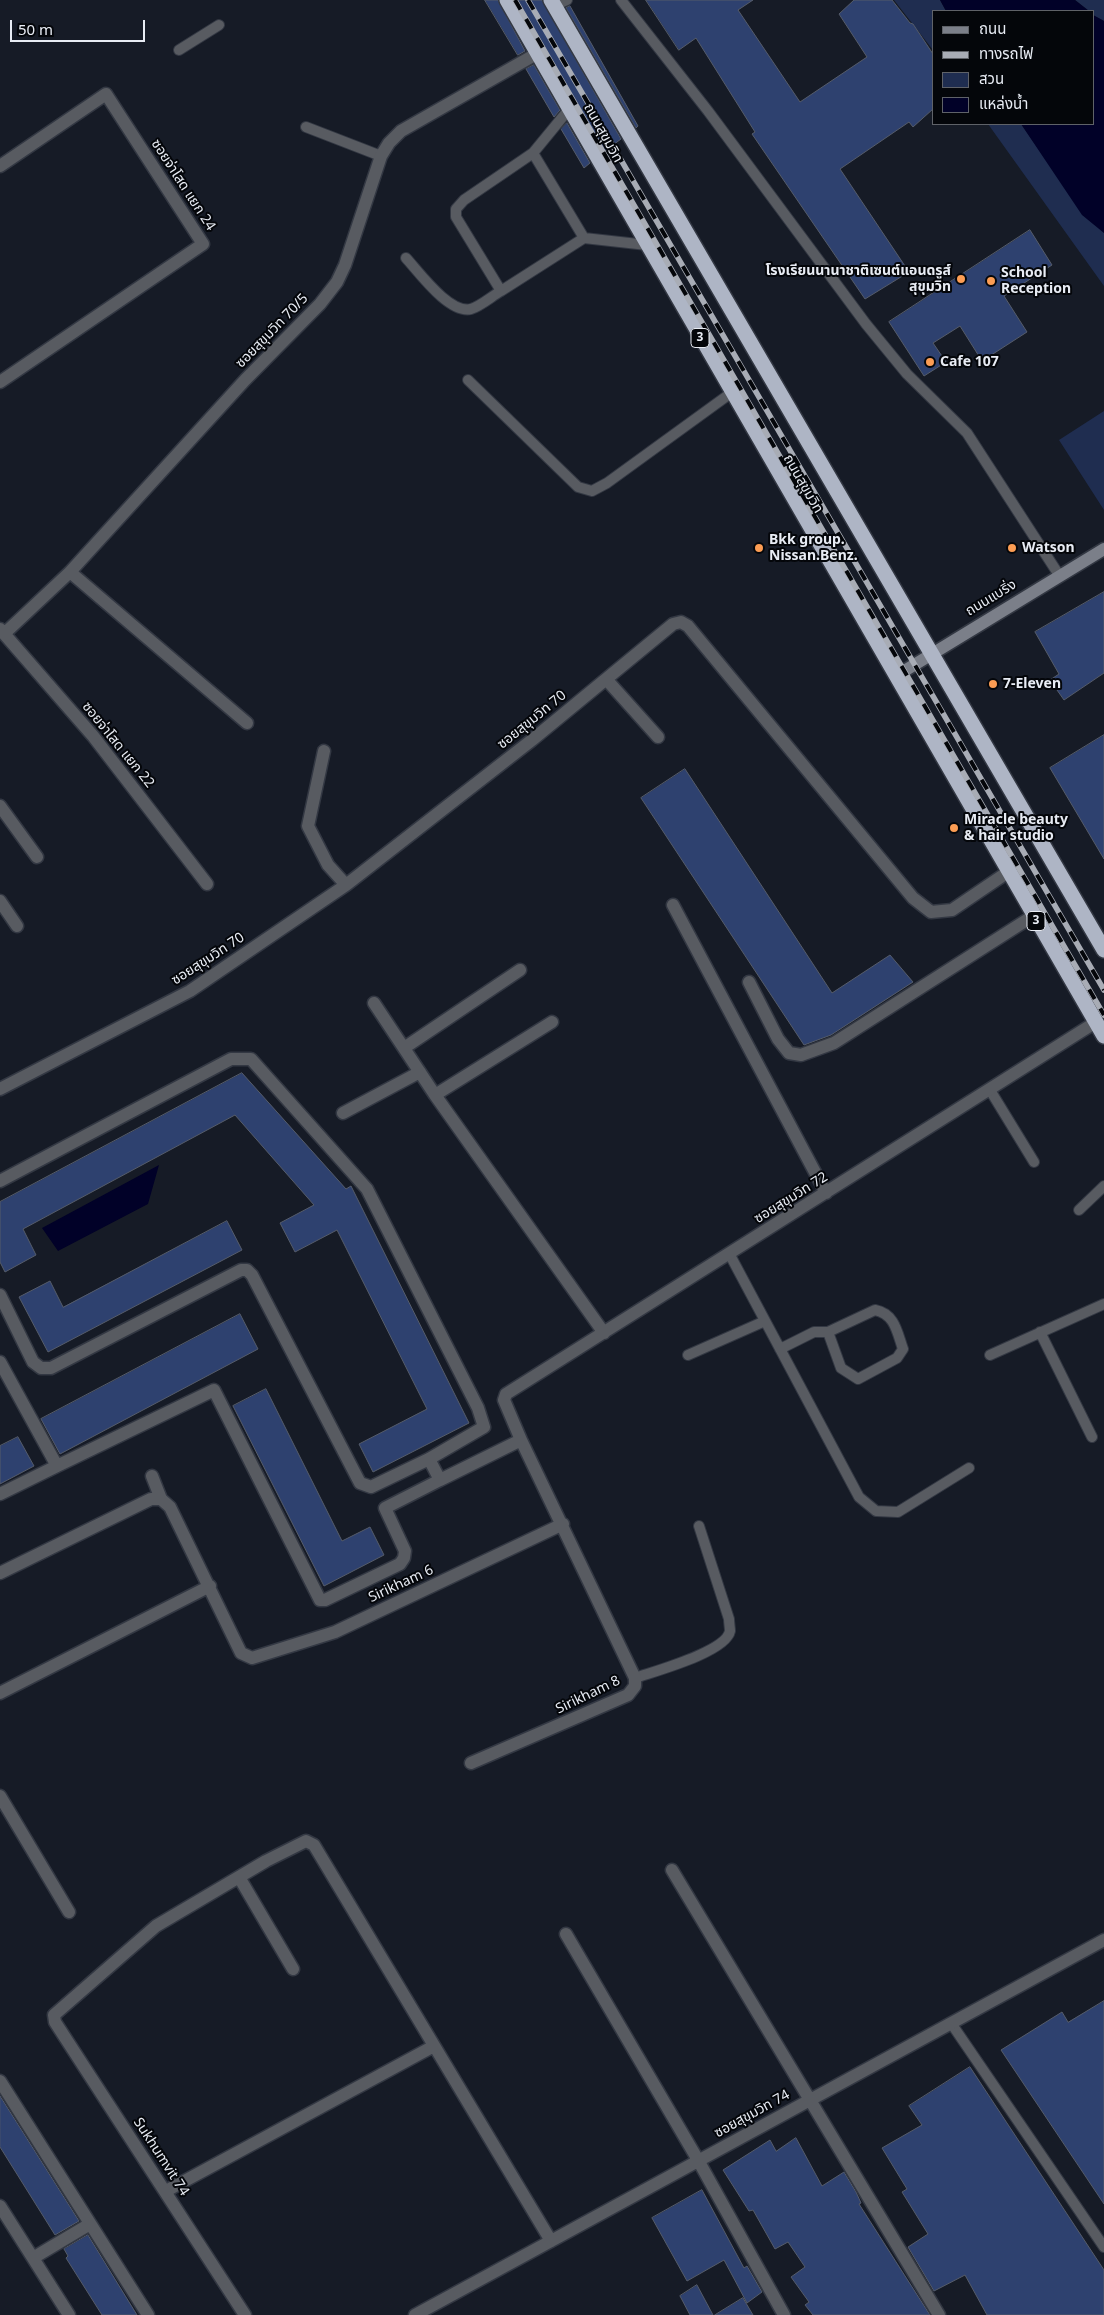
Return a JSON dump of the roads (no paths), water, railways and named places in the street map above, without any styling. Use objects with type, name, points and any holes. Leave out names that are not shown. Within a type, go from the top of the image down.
[{"type":"highway","name":"ถนนสุขุมวิท","points":[[507,0],[731,393],[1104,1036]]},
{"type":"highway","name":"ถนนสุขุมวิท","points":[[558,2],[1104,950]]},
{"type":"main road","name":"ถนนแบริ่ง","points":[[896,676],[932,652],[1104,549]]},
{"type":"street","name":"ซอยสุขุมวิท 70/5","points":[[2,632],[70,572],[245,380],[320,304],[337,282],[346,265],[381,156],[389,143],[401,131],[538,53]]},
{"type":"street","name":"ซอยจ่าโสด แยก 24","points":[[0,166],[106,94],[203,244],[0,382]]},
{"type":"street","points":[[70,572],[247,723]]},
{"type":"street","name":"ซอยสุขุมวิท 70","points":[[0,1089],[190,991],[346,885],[532,740],[673,624],[681,622],[688,626],[913,898],[931,912],[952,910],[1008,872]]},
{"type":"street","name":"ซอยจ่าโสด แยก 22","points":[[2,632],[93,736],[207,884]]},
{"type":"street","points":[[606,679],[658,737]]},
{"type":"street","points":[[324,751],[308,826],[328,865],[346,885]]},
{"type":"street","points":[[0,806],[37,856]]},
{"type":"street","points":[[0,901],[17,926]]},
{"type":"street","points":[[673,906],[826,1193]]},
{"type":"street","points":[[749,982],[778,1039],[790,1053],[801,1055],[834,1043],[1033,916]]},
{"type":"street","points":[[404,1048],[520,970]]},
{"type":"street","points":[[374,1003],[435,1095],[604,1333]]},
{"type":"street","points":[[435,1095],[552,1022]]},
{"type":"street","name":"ซอยสุขุมวิท 72","points":[[504,1400],[510,1391],[1096,1022]]},
{"type":"street","points":[[0,1181],[231,1059],[251,1059],[367,1189],[483,1419],[484,1427],[480,1432],[429,1459],[370,1487],[360,1483],[252,1275],[247,1270],[241,1270],[51,1368],[41,1368],[33,1362],[0,1295]]},
{"type":"street","points":[[343,1113],[420,1072]]},
{"type":"street","points":[[0,1362],[57,1466]]},
{"type":"street","points":[[0,1494],[214,1390],[320,1600],[325,1600],[400,1564],[404,1558],[405,1551],[385,1508],[521,1440]]},
{"type":"street","name":"Sirikham 8","points":[[471,1764],[628,1695],[635,1686],[635,1678],[521,1440],[504,1400]]},
{"type":"street","points":[[429,1459],[440,1480]]},
{"type":"street","points":[[0,1693],[210,1586],[170,1507],[161,1499],[152,1476]]},
{"type":"street","points":[[0,1573],[151,1499],[161,1499]]},
{"type":"street","name":"Sirikham 6","points":[[210,1586],[241,1653],[252,1658],[336,1632],[562,1524]]},
{"type":"street","points":[[0,1796],[69,1912]]},
{"type":"street","points":[[293,1968],[239,1877],[306,1841],[314,1845],[551,2241]]},
{"type":"street","points":[[672,1870],[939,2315]]},
{"type":"street","name":"Sukhumvit 74","points":[[239,1877],[156,1926],[54,2015],[56,2022],[245,2315]]},
{"type":"street","points":[[566,1934],[698,2160],[784,2315]]},
{"type":"street","name":"ซอยสุขุมวิท 74","points":[[420,2314],[698,2160],[1104,1940]]},
{"type":"street","points":[[166,2191],[434,2046]]},
{"type":"street","points":[[0,2081],[148,2315]]},
{"type":"street","points":[[0,2206],[69,2315]]},
{"type":"street","points":[[33,2258],[90,2224]]},
{"type":"lane","points":[[621,0],[708,111],[866,324],[906,374],[967,433],[1059,575]]},
{"type":"lane","points":[[180,50],[219,25]]},
{"type":"lane","points":[[501,291],[456,217],[456,209],[464,200],[533,153],[570,108]]},
{"type":"lane","points":[[306,127],[381,156]]},
{"type":"lane","points":[[533,153],[584,238]]},
{"type":"lane","points":[[406,258],[444,299],[454,307],[472,309],[584,238],[647,245]]},
{"type":"lane","points":[[468,380],[578,488],[592,491],[607,483],[731,393]]},
{"type":"lane","points":[[990,1090],[1034,1162]]},
{"type":"lane","points":[[1080,1210],[1104,1186]]},
{"type":"lane","points":[[730,1254],[859,1497],[876,1510],[898,1512],[968,1468]]},
{"type":"lane","points":[[990,1355],[1104,1304]]},
{"type":"lane","points":[[780,1349],[814,1332],[828,1332],[875,1310],[882,1312],[892,1320],[903,1349],[897,1358],[858,1379],[841,1368],[828,1332]]},
{"type":"lane","points":[[688,1355],[765,1321]]},
{"type":"lane","points":[[1040,1332],[1092,1437]]},
{"type":"lane","points":[[635,1678],[710,1651],[724,1641],[730,1632],[729,1619],[699,1526]]},
{"type":"lane","points":[[952,2023],[1104,2247]]},
{"type":"water","points":[[940,0],[1075,0],[1088,10],[945,10]]},
{"type":"water","points":[[1094,16],[1104,21],[1104,233],[1082,215],[1022,125],[1094,125]]},
{"type":"water","points":[[159,1165],[148,1204],[58,1251],[42,1228]]},
{"type":"railway","points":[[515,0],[1104,1015]]},
{"type":"railway","points":[[528,0],[1104,990]]},
{"type":"place","name":"โรงเรียนนานาชาติเซนต์แอนดรูส์ สุขุมวิท","points":[[961,279]]},
{"type":"place","name":"School Reception","points":[[991,281]]},
{"type":"place","name":"Cafe 107","points":[[930,362]]},
{"type":"place","name":"Bkk group. Nissan.Benz.","points":[[759,548]]},
{"type":"place","name":"Watson","points":[[1012,548]]},
{"type":"place","name":"7-Eleven","points":[[993,684]]},
{"type":"place","name":"Miracle beauty & hair studio","points":[[954,828]]}]
